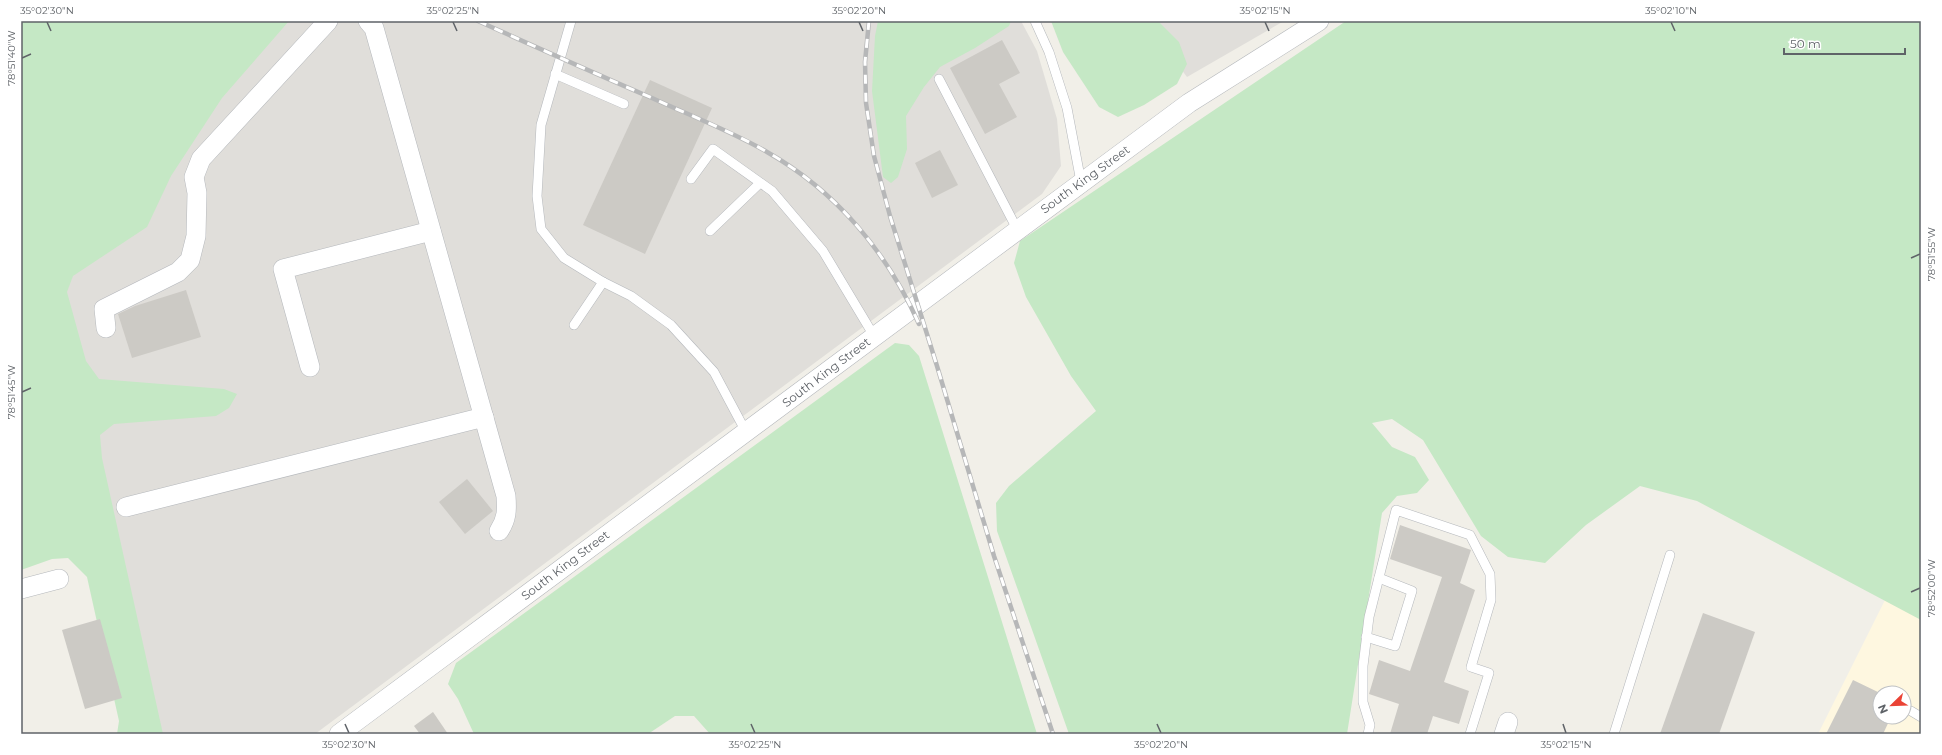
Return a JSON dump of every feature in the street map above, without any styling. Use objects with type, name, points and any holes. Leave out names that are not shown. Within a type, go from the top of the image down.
[{"type":"street","points":[[106,328],[104,309],[178,272],[190,260],[196,236],[197,193],[194,177],[201,159],[328,21]]},
{"type":"street","points":[[368,21],[374,28],[506,496],[508,513],[505,522],[499,531]]},
{"type":"street","name":"South King Street","points":[[339,734],[746,432],[1016,229],[1189,103],[1319,21]]},
{"type":"street","points":[[310,367],[283,269],[431,231]]},
{"type":"street","points":[[126,507],[484,417]]},
{"type":"street","points":[[21,589],[59,579]]},
{"type":"lane","points":[[571,21],[541,124],[538,196],[540,229],[564,258],[603,282],[631,296],[671,325],[714,372],[746,432]]},
{"type":"lane","points":[[1035,21],[1049,52],[1067,108],[1081,182]]},
{"type":"lane","points":[[555,74],[624,104]]},
{"type":"lane","points":[[939,79],[1016,229]]},
{"type":"lane","points":[[691,179],[713,149],[772,191],[823,251],[874,336]]},
{"type":"lane","points":[[710,231],[760,183]]},
{"type":"lane","points":[[574,325],[603,282]]},
{"type":"lane","points":[[1368,734],[1370,725],[1363,702],[1363,666],[1366,637],[1378,578],[1396,510],[1470,535],[1490,574],[1491,600],[1470,667],[1489,673],[1470,734]]},
{"type":"lane","points":[[1614,734],[1670,555]]},
{"type":"lane","points":[[1366,637],[1395,646],[1412,591],[1378,578]]},
{"type":"lane","points":[[1912,712],[1921,717]]},
{"type":"shaded area","points":[[21,21],[1021,21],[1037,51],[1057,119],[1061,166],[1042,194],[315,734],[147,734],[99,532]]},
{"type":"shaded area","points":[[1145,21],[1284,21],[1187,77]]},
{"type":"shaded area","points":[[1887,596],[1921,613],[1921,734],[1818,734]]},
{"type":"green space","points":[[21,21],[289,21],[222,98],[171,176],[147,227],[73,276],[67,292],[86,361],[99,379],[224,389],[237,394],[229,408],[216,416],[114,424],[100,435],[102,458],[163,734],[117,734],[119,721],[87,577],[68,558],[52,559],[21,570]]},
{"type":"green space","points":[[878,21],[1011,21],[1009,26],[975,48],[940,67],[924,87],[906,116],[907,149],[898,177],[891,183],[883,177],[872,91],[875,36]]},
{"type":"green space","points":[[1051,21],[1158,21],[1179,42],[1187,64],[1177,84],[1144,105],[1118,117],[1099,107],[1063,52]]},
{"type":"green space","points":[[1346,21],[1921,21],[1921,620],[1697,501],[1640,486],[1586,525],[1545,563],[1508,557],[1481,536],[1423,440],[1392,419],[1372,423],[1392,447],[1415,457],[1429,480],[1417,493],[1397,496],[1382,513],[1347,734],[1069,734],[997,531],[996,503],[1009,486],[1096,411],[1071,376],[1026,297],[1014,263],[1020,241]]},
{"type":"green space","points":[[895,343],[909,345],[919,356],[1037,734],[710,734],[694,716],[675,716],[648,734],[474,734],[458,699],[448,684],[456,663]]},
{"type":"building","points":[[1002,40],[1020,73],[999,84],[1017,117],[985,134],[950,68]]},
{"type":"building","points":[[650,80],[712,108],[645,254],[583,225]]},
{"type":"building","points":[[940,150],[958,185],[932,198],[915,163]]},
{"type":"building","points":[[186,290],[201,337],[132,358],[118,314],[135,306]]},
{"type":"building","points":[[467,479],[493,511],[465,534],[439,502]]},
{"type":"building","points":[[1400,525],[1471,550],[1460,583],[1475,590],[1444,682],[1469,691],[1459,724],[1433,716],[1427,734],[1390,734],[1399,704],[1369,694],[1379,660],[1410,671],[1442,577],[1390,559]]},
{"type":"building","points":[[1703,613],[1755,632],[1719,734],[1660,734]]},
{"type":"building","points":[[100,619],[122,698],[85,709],[62,630]]},
{"type":"building","points":[[1853,680],[1872,689],[1872,725],[1887,725],[1883,734],[1826,734]]},
{"type":"building","points":[[433,712],[448,734],[420,734],[414,726]]},
{"type":"railway","points":[[478,21],[725,130],[753,144],[792,168],[815,185],[837,205],[875,248],[891,272],[919,324]]},
{"type":"railway","points":[[869,21],[865,62],[866,103],[874,156],[890,216],[994,556],[1053,734]]}]
